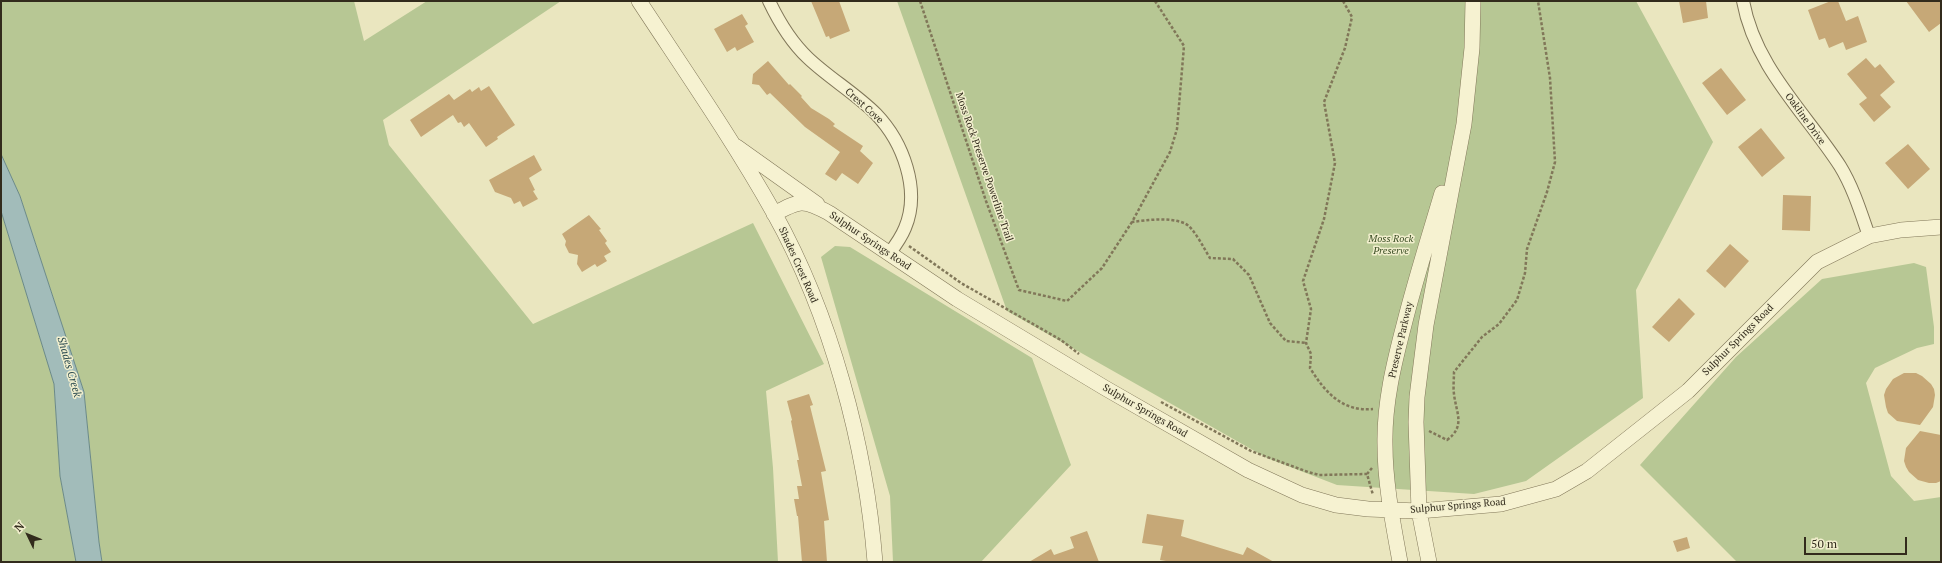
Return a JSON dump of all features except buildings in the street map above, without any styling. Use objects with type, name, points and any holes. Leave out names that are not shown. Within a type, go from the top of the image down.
[{"type":"street","name":"Shades Crest Road","points":[[639,1],[774,214],[816,304],[841,378],[856,442],[868,506],[875,562]]},
{"type":"street","name":"Crest Cove","points":[[769,1],[782,26],[793,42],[826,74],[876,114],[897,142],[910,181],[911,199],[909,214],[900,239],[889,254]]},
{"type":"street","name":"Preserve Parkway","points":[[1430,562],[1419,511],[1416,422],[1426,325],[1464,124],[1472,48],[1473,1]]},
{"type":"street","name":"Oakline Drive","points":[[1743,1],[1758,48],[1782,88],[1840,167],[1855,199],[1869,236]]},
{"type":"street","name":"Preserve Parkway","points":[[1400,562],[1390,510],[1385,444],[1388,409],[1396,358],[1415,281],[1464,124]]},
{"type":"street","points":[[730,143],[829,213]]},
{"type":"street","name":"Sulphur Springs Road","points":[[774,214],[793,204],[809,202],[829,213],[957,299],[1028,342],[1248,470],[1302,495],[1336,505],[1419,511],[1501,504],[1556,490],[1587,471],[1688,391],[1817,262],[1869,236],[1901,230],[1941,227]]},
{"type":"path","name":"Moss Rock Preserve Powerline Trail","points":[[920,1],[984,194],[1019,290],[1068,301],[1102,268],[1132,222]]},
{"type":"path","points":[[1132,222],[1170,152],[1177,129],[1184,46],[1155,1]]},
{"type":"path","points":[[1343,1],[1352,17],[1345,48],[1324,102],[1335,163],[1324,219],[1303,281],[1311,309],[1306,343],[1311,354],[1310,368],[1330,395],[1343,404],[1366,410],[1388,409]]},
{"type":"path","points":[[1416,422],[1434,435],[1447,440],[1455,434],[1459,418],[1454,394],[1454,372],[1482,337],[1499,324],[1517,300],[1525,273],[1527,249],[1547,192],[1555,162],[1550,78],[1538,1]]},
{"type":"path","points":[[1132,222],[1158,219],[1185,224],[1197,237],[1210,258],[1233,259],[1249,275],[1270,323],[1286,341],[1306,343]]},
{"type":"path","points":[[900,239],[961,283],[1061,340],[1082,357]]},
{"type":"path","points":[[1155,399],[1251,451],[1308,472],[1319,475],[1367,474]]},
{"type":"green space","points":[[1,1],[354,1],[364,41],[427,1],[561,1],[383,120],[389,145],[533,324],[753,223],[824,364],[766,391],[773,468],[778,562],[102,562],[84,392],[20,196],[1,154]]},
{"type":"green space","name":"Moss Rock Preserve","points":[[897,1],[1636,1],[1713,142],[1636,290],[1643,398],[1526,481],[1474,494],[1337,485],[1267,458],[1007,311]]},
{"type":"green space","points":[[1,211],[54,384],[60,476],[76,562],[1,562]]},
{"type":"green space","points":[[835,246],[850,247],[1032,358],[1071,465],[981,562],[893,562],[890,496],[821,257]]},
{"type":"green space","points":[[1914,263],[1926,267],[1934,327],[1934,344],[1917,348],[1875,368],[1866,383],[1891,476],[1914,501],[1941,497],[1941,562],[1737,562],[1640,465],[1736,357],[1822,279]]},
{"type":"water","name":"Shades Creek","points":[[1,154],[20,196],[84,392],[102,562],[76,562],[60,476],[54,384],[1,211]]}]
